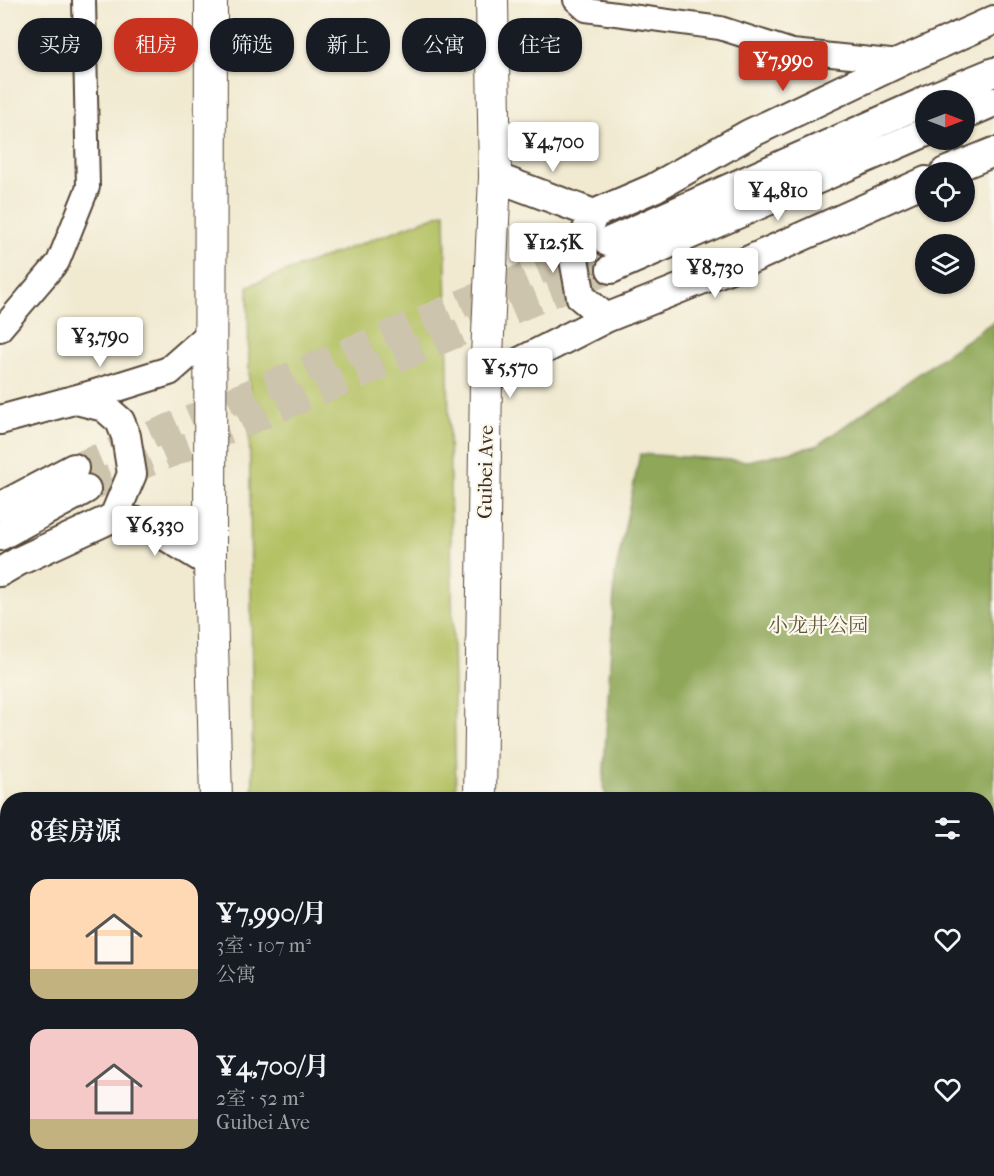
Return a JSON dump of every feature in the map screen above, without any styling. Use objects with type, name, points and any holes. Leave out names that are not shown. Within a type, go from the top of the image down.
[{"type":"main road","points":[[211,0],[210,563],[216,792]]},
{"type":"main road","name":"Guibei Ave","points":[[480,792],[486,379],[495,177],[494,0]]},
{"type":"street","points":[[0,330],[58,262],[88,187],[84,0]]},
{"type":"street","points":[[575,0],[586,10],[720,28],[792,51],[900,62]]},
{"type":"street","points":[[606,318],[581,297],[574,259],[594,214],[654,188],[749,134],[994,20]]},
{"type":"street","points":[[952,90],[994,72]]},
{"type":"street","points":[[975,110],[994,102]]},
{"type":"street","points":[[915,106],[610,256],[915,136]]},
{"type":"street","points":[[970,162],[994,152]]},
{"type":"street","points":[[495,177],[594,214]]},
{"type":"street","points":[[486,379],[606,318],[736,266],[915,186]]},
{"type":"street","points":[[0,420],[76,400],[169,371],[210,335]]},
{"type":"street","points":[[76,400],[104,407],[120,421],[126,436],[132,474],[114,517]]},
{"type":"street","points":[[0,507],[80,479],[0,536]]},
{"type":"street","points":[[0,572],[114,517],[146,524],[210,563]]},
{"type":"green space","points":[[445,212],[456,792],[253,792],[248,286]]},
{"type":"green space","name":"小龙井公园","points":[[994,321],[994,792],[605,792],[603,787],[615,575],[640,454],[748,461],[816,446]]},
{"type":"tunnel","points":[[74,468],[595,247]]},
{"type":"tunnel","points":[[86,489],[611,269]]}]
